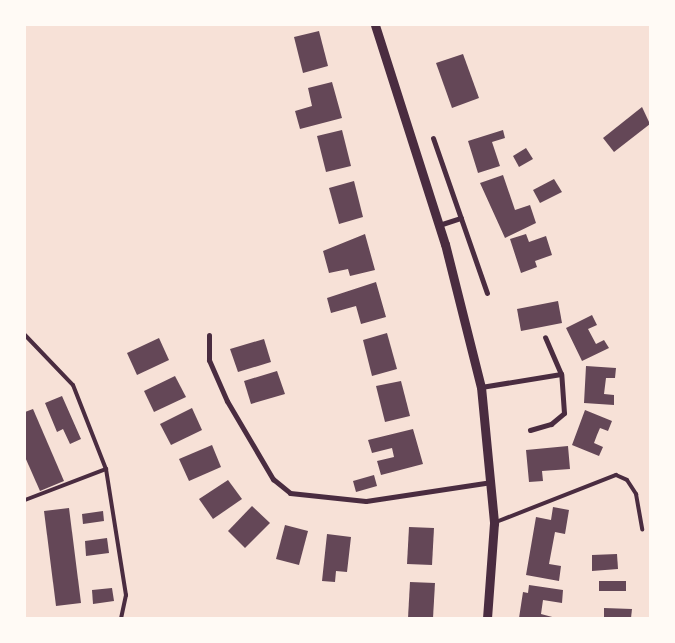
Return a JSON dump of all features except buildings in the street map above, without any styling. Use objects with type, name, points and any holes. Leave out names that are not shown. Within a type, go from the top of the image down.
[{"type":"street","points":[[375,25],[467,318],[481,387],[492,482],[494,523],[487,618]]},
{"type":"street","points":[[433,138],[487,293]]},
{"type":"street","points":[[439,225],[461,218]]},
{"type":"street","points":[[209,335],[209,360],[227,401],[273,479],[290,492],[366,501],[492,482]]},
{"type":"street","points":[[530,430],[551,424],[564,412],[561,374],[545,337]]},
{"type":"street","points":[[481,387],[561,374]]},
{"type":"lane","points":[[25,334],[73,385],[106,469],[126,595],[121,618]]},
{"type":"lane","points":[[25,500],[106,469]]},
{"type":"lane","points":[[494,523],[616,475],[627,480],[636,494],[642,529]]}]
